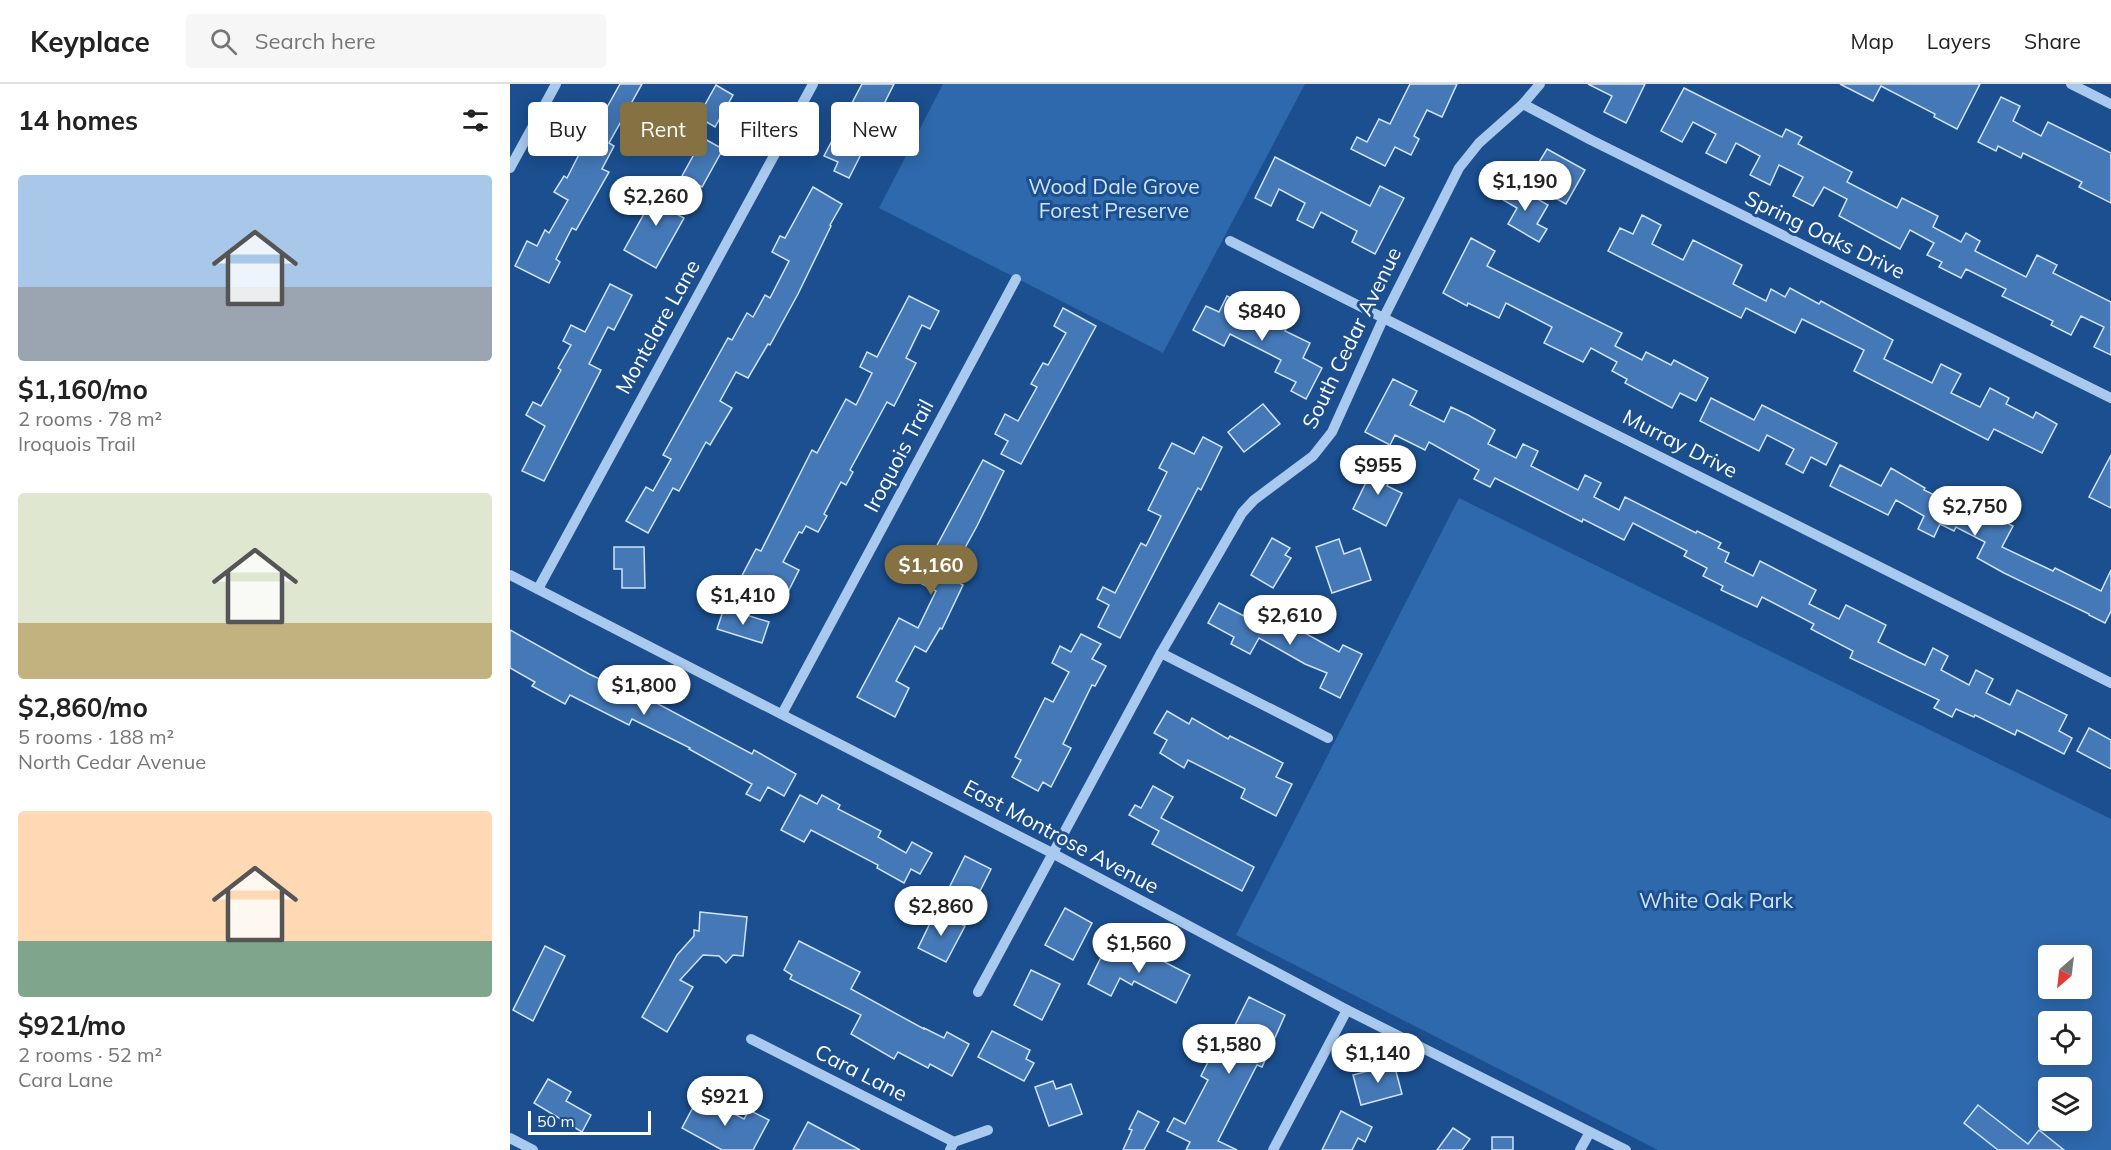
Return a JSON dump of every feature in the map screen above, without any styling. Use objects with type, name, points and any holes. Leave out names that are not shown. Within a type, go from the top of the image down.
[{"type":"street","points":[[510,168],[556,84]]},
{"type":"street","name":"Montclare Lane","points":[[538,588],[813,84]]},
{"type":"street","name":"South Cedar Avenue","points":[[978,992],[1161,653],[1242,513],[1254,500],[1313,456],[1332,432],[1384,317],[1459,168],[1479,143],[1523,104],[1540,84]]},
{"type":"street","points":[[2071,84],[2111,104]]},
{"type":"street","name":"Spring Oaks Drive","points":[[1523,104],[2111,398]]},
{"type":"street","name":"Murray Drive","points":[[1230,240],[2111,683]]},
{"type":"street","name":"Iroquois Trail","points":[[782,714],[1016,279]]},
{"type":"street","name":"East Montrose Avenue","points":[[510,575],[1052,853],[1347,1010],[1626,1150]]},
{"type":"street","points":[[1161,653],[1328,738]]},
{"type":"street","points":[[1273,1150],[1347,1010]]},
{"type":"street","name":"Cara Lane","points":[[751,1039],[952,1146],[988,1130]]},
{"type":"street","points":[[1580,1150],[1590,1132]]},
{"type":"street","points":[[510,1138],[532,1150]]},
{"type":"green space","name":"Wood Dale Grove Forest Preserve","points":[[943,84],[1305,84],[1163,353],[879,208],[906,156],[919,156],[919,130]]},
{"type":"green space","name":"White Oak Park","points":[[1459,498],[2111,819],[2111,1150],[1658,1150],[1236,935]]},
{"type":"building","points":[[620,84],[642,84],[632,102],[620,102],[620,123],[609,143],[614,146],[602,169],[609,172],[576,230],[572,228],[556,259],[560,262],[549,283],[515,266],[527,241],[537,246],[545,230],[549,233],[568,200],[554,192],[564,176],[567,178],[578,156],[608,156],[608,105]]},
{"type":"building","points":[[862,84],[894,84],[885,102],[852,102]]},
{"type":"building","points":[[1410,84],[1457,84],[1442,117],[1427,110],[1414,136],[1419,139],[1411,155],[1395,147],[1385,166],[1351,149],[1357,137],[1367,142],[1379,119],[1390,124]]},
{"type":"building","points":[[1588,84],[1645,84],[1626,123],[1604,112],[1612,96]]},
{"type":"building","points":[[1840,84],[1980,84],[1957,129],[1934,117],[1935,114],[1881,86],[1873,101]]},
{"type":"building","points":[[716,85],[733,95],[729,102],[719,102],[719,120],[715,127],[707,122],[706,102]]},
{"type":"building","points":[[1684,88],[1782,137],[1786,129],[1802,137],[1798,144],[1852,172],[1847,182],[1897,208],[1902,198],[1938,216],[1933,227],[1961,242],[1966,233],[1980,241],[1975,251],[2026,277],[2037,255],[2057,265],[2053,273],[2111,302],[2111,355],[2094,347],[2104,327],[2081,316],[2071,335],[2051,325],[2053,321],[2002,296],[2006,289],[1966,269],[1961,278],[1939,267],[1942,262],[1927,255],[1934,243],[1910,230],[1900,249],[1839,216],[1847,199],[1824,187],[1813,206],[1793,196],[1803,177],[1779,165],[1770,185],[1750,175],[1760,156],[1736,143],[1726,163],[1706,153],[1716,134],[1693,122],[1682,142],[1661,131]]},
{"type":"building","points":[[2001,97],[2020,106],[2013,121],[2041,136],[2048,122],[2111,153],[2111,203],[2079,187],[2082,182],[2023,153],[2021,158],[1998,146],[1996,151],[1978,142]]},
{"type":"building","points":[[707,140],[719,147],[719,156],[702,187],[682,176],[693,156],[707,156]]},
{"type":"building","points":[[831,143],[831,156],[860,156],[849,178],[834,171],[838,162],[824,156]]},
{"type":"building","points":[[1547,149],[1585,170],[1566,204],[1542,191],[1553,173],[1538,164]]},
{"type":"building","points":[[1275,157],[1370,206],[1380,186],[1404,198],[1375,254],[1352,242],[1357,231],[1321,212],[1313,228],[1297,220],[1305,203],[1279,189],[1271,206],[1255,198]]},
{"type":"building","points":[[661,183],[683,195],[673,212],[684,218],[656,268],[624,250]]},
{"type":"building","points":[[1509,183],[1548,205],[1537,224],[1547,229],[1539,242],[1508,224],[1517,208],[1500,198]]},
{"type":"building","points":[[813,187],[842,204],[770,345],[768,344],[748,378],[736,372],[720,401],[732,408],[710,445],[706,442],[679,491],[673,488],[648,533],[626,521],[646,487],[653,491],[671,459],[663,455],[728,338],[732,340],[747,313],[753,317],[765,295],[770,298],[789,261],[772,252],[780,236],[785,238]]},
{"type":"building","points":[[1642,215],[1661,225],[1652,244],[1683,260],[1693,240],[1742,265],[1733,284],[1766,301],[1771,289],[1785,297],[1790,288],[1819,304],[1821,301],[1893,340],[1884,359],[1932,383],[1941,364],[1961,374],[1951,393],[1980,407],[1990,388],[2009,398],[2006,404],[2033,418],[2036,412],[2057,424],[2042,453],[1994,429],[1988,440],[1854,371],[1864,350],[1802,319],[1795,333],[1746,308],[1741,318],[1608,251],[1620,228],[1633,234]]},
{"type":"building","points":[[1471,238],[1495,251],[1487,266],[1622,333],[1615,346],[1642,360],[1646,352],[1671,365],[1674,360],[1708,378],[1696,401],[1680,393],[1672,408],[1625,383],[1627,379],[1612,371],[1617,362],[1591,348],[1583,362],[1544,343],[1552,327],[1506,303],[1499,318],[1468,303],[1467,306],[1443,293]]},
{"type":"building","points":[[610,284],[632,295],[614,330],[608,327],[589,364],[601,370],[544,481],[522,471],[545,426],[526,415],[533,402],[541,406],[561,370],[558,368],[571,345],[563,341],[571,325],[585,332]]},
{"type":"building","points":[[909,296],[939,311],[930,329],[922,325],[906,358],[916,363],[894,406],[887,402],[850,470],[853,472],[846,485],[841,482],[824,514],[827,516],[818,532],[806,526],[802,533],[799,532],[783,562],[799,570],[778,606],[737,585],[756,549],[761,551],[812,450],[817,453],[846,399],[856,405],[872,373],[860,367],[867,352],[877,357]]},
{"type":"building","points":[[1227,296],[1245,305],[1241,313],[1263,325],[1268,315],[1288,325],[1285,331],[1310,343],[1303,358],[1322,368],[1306,399],[1291,391],[1296,382],[1275,372],[1281,360],[1230,334],[1224,346],[1193,330],[1206,306],[1219,312]]},
{"type":"building","points":[[1063,308],[1096,326],[1021,464],[1001,454],[1008,441],[995,434],[1005,414],[1018,421],[1037,387],[1031,384],[1043,363],[1048,365],[1066,333],[1054,326]]},
{"type":"building","points":[[1393,379],[1417,391],[1410,405],[1444,422],[1451,407],[1468,415],[1495,430],[1488,444],[1516,458],[1523,444],[1538,451],[1531,466],[1578,490],[1585,475],[1601,483],[1594,497],[1619,510],[1625,497],[1721,543],[1718,548],[1729,553],[1725,562],[1753,576],[1760,561],[1816,590],[1809,604],[1839,619],[1846,605],[1886,625],[1878,642],[1908,657],[1925,665],[1933,648],[1948,656],[1941,670],[1969,685],[1976,670],[1993,679],[1986,693],[2010,705],[2017,690],[2067,715],[2059,731],[2072,738],[2064,754],[2017,730],[2015,735],[1975,715],[1974,717],[1956,709],[1952,717],[1934,708],[1939,700],[1850,658],[1853,651],[1811,629],[1814,624],[1762,597],[1757,607],[1721,590],[1723,586],[1703,576],[1707,568],[1684,556],[1687,551],[1633,523],[1624,540],[1583,519],[1582,522],[1495,478],[1490,487],[1474,479],[1479,470],[1429,442],[1425,450],[1395,435],[1390,445],[1365,432]]},
{"type":"building","points":[[1711,398],[1754,420],[1762,405],[1837,443],[1826,465],[1811,457],[1803,473],[1786,464],[1794,449],[1767,435],[1759,451],[1700,421]]},
{"type":"building","points":[[1263,404],[1280,424],[1244,452],[1228,432]]},
{"type":"building","points":[[1203,437],[1222,447],[1201,490],[1198,488],[1120,638],[1098,627],[1109,605],[1097,599],[1103,587],[1115,593],[1141,543],[1146,546],[1161,516],[1148,510],[1167,472],[1159,468],[1172,443],[1194,454]]},
{"type":"building","points":[[2111,455],[2111,508],[2089,497]]},
{"type":"building","points":[[983,460],[1004,471],[949,577],[963,585],[942,629],[940,628],[926,652],[915,646],[896,681],[909,688],[895,717],[857,697],[899,618],[918,628],[936,591],[920,583],[935,549]]},
{"type":"building","points":[[1376,462],[1394,471],[1387,486],[1402,493],[1386,526],[1353,509]]},
{"type":"building","points":[[1840,465],[1881,486],[1891,468],[1925,488],[1924,490],[1975,515],[1978,508],[2013,526],[2002,547],[2053,571],[2055,568],[2101,591],[2111,570],[2111,611],[2105,623],[1977,558],[1985,542],[1956,527],[1954,531],[1940,524],[1934,537],[1918,529],[1924,516],[1896,500],[1888,515],[1830,486]]},
{"type":"building","points":[[1272,538],[1290,548],[1285,555],[1291,558],[1273,588],[1251,575]]},
{"type":"building","points":[[1339,539],[1344,554],[1360,548],[1371,580],[1332,593],[1316,547]]},
{"type":"building","points":[[614,547],[644,547],[645,588],[622,588],[622,569],[614,569]]},
{"type":"building","points":[[1219,603],[1269,629],[1276,617],[1339,652],[1343,645],[1362,654],[1340,698],[1320,688],[1327,673],[1305,664],[1259,638],[1250,654],[1231,644],[1234,637],[1208,623]]},
{"type":"building","points":[[724,608],[769,622],[762,643],[717,629]]},
{"type":"building","points":[[510,630],[589,674],[648,702],[649,699],[752,754],[754,750],[796,774],[784,796],[768,787],[760,801],[746,794],[752,784],[690,748],[632,719],[629,725],[570,695],[565,704],[532,686],[535,682],[510,668]]},
{"type":"building","points":[[1081,634],[1101,644],[1092,659],[1106,666],[1095,686],[1092,685],[1063,744],[1071,748],[1051,787],[1043,782],[1038,791],[1012,777],[1021,760],[1015,757],[1045,698],[1053,702],[1069,672],[1052,663],[1060,646],[1071,652]]},
{"type":"building","points":[[1167,711],[1189,724],[1192,718],[1228,739],[1230,736],[1283,763],[1276,777],[1292,784],[1276,816],[1241,798],[1245,789],[1188,760],[1184,768],[1160,753],[1167,740],[1154,733]]},
{"type":"building","points":[[2089,728],[2111,740],[2111,769],[2077,751]]},
{"type":"building","points":[[1153,786],[1173,797],[1161,818],[1254,867],[1242,891],[1152,844],[1159,831],[1129,815],[1135,805],[1141,808]]},
{"type":"building","points":[[800,795],[817,804],[822,795],[840,805],[838,809],[881,831],[878,837],[906,853],[912,842],[932,853],[920,874],[911,869],[904,883],[877,868],[878,865],[811,830],[804,842],[781,830]]},
{"type":"building","points":[[965,856],[991,869],[974,903],[948,890]]},
{"type":"building","points":[[1065,908],[1092,923],[1073,960],[1045,945]]},
{"type":"building","points":[[936,911],[965,926],[946,962],[918,948]]},
{"type":"building","points":[[700,912],[747,917],[743,956],[733,955],[726,963],[719,956],[703,955],[680,980],[693,987],[667,1032],[642,1017],[677,955],[694,936],[694,930],[699,931]]},
{"type":"building","points":[[799,941],[860,972],[851,989],[924,1029],[944,1038],[947,1032],[969,1044],[952,1076],[930,1064],[928,1068],[898,1052],[894,1059],[851,1034],[861,1015],[790,979],[792,975],[784,970]]},
{"type":"building","points":[[545,946],[565,956],[533,1021],[513,1010]]},
{"type":"building","points":[[1128,948],[1151,960],[1153,956],[1190,975],[1176,1003],[1134,981],[1132,985],[1120,978],[1111,996],[1088,984],[1105,949],[1123,958]]},
{"type":"building","points":[[1031,970],[1060,984],[1042,1020],[1014,1005]]},
{"type":"building","points":[[1249,997],[1285,1015],[1262,1067],[1257,1065],[1218,1141],[1237,1150],[1186,1150],[1190,1142],[1167,1131],[1174,1118],[1185,1124],[1208,1080],[1201,1076],[1215,1048],[1205,1042],[1212,1028],[1229,1037]]},
{"type":"building","points":[[992,1031],[1030,1050],[1026,1059],[1034,1063],[1024,1081],[978,1057]]},
{"type":"building","points":[[1394,1064],[1402,1094],[1361,1105],[1353,1075]]},
{"type":"building","points":[[548,1079],[571,1092],[566,1101],[591,1115],[582,1132],[534,1103]]},
{"type":"building","points":[[1053,1081],[1056,1089],[1071,1084],[1082,1114],[1049,1126],[1035,1087]]},
{"type":"building","points":[[699,1096],[744,1119],[749,1110],[769,1120],[753,1150],[722,1150],[682,1128]]},
{"type":"building","points":[[1978,1105],[2028,1144],[2040,1131],[2064,1150],[1998,1150],[1964,1123]]},
{"type":"building","points":[[1138,1111],[1159,1122],[1144,1150],[1123,1150],[1132,1130],[1129,1129]]},
{"type":"building","points":[[1341,1111],[1372,1127],[1365,1142],[1358,1138],[1352,1150],[1322,1150]]},
{"type":"building","points":[[808,1122],[860,1150],[793,1150]]},
{"type":"building","points":[[1453,1128],[1470,1139],[1462,1150],[1437,1150]]},
{"type":"building","points":[[1492,1137],[1513,1137],[1513,1150],[1492,1150]]}]
